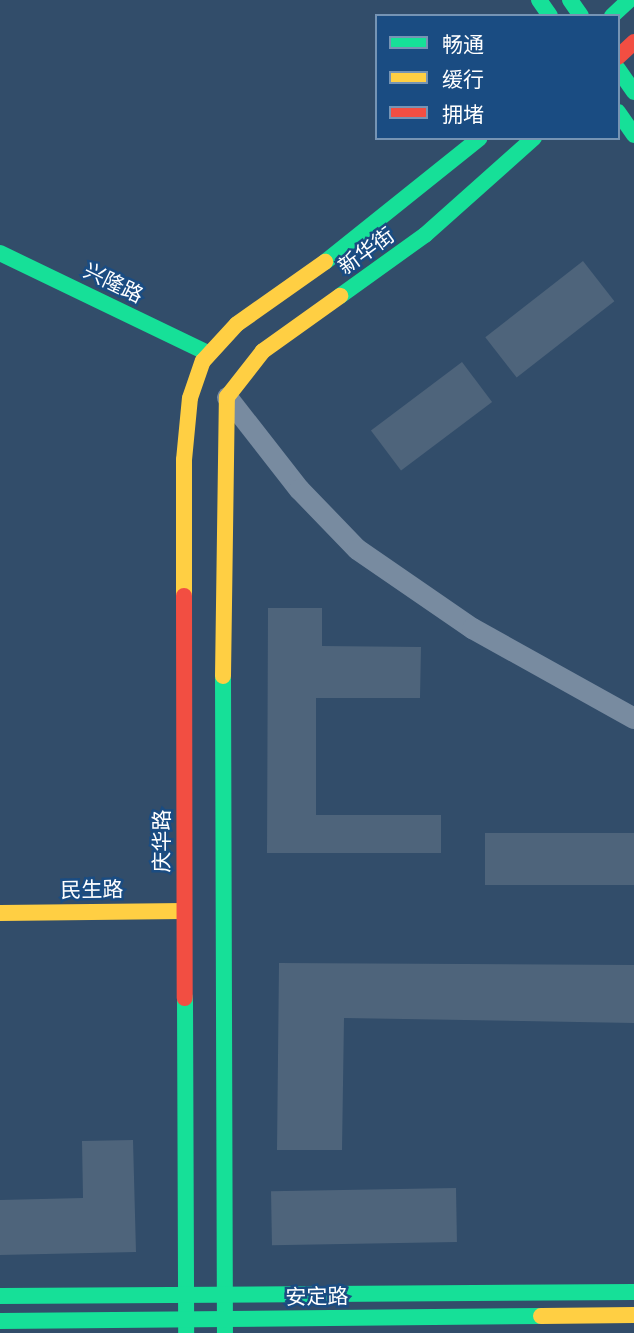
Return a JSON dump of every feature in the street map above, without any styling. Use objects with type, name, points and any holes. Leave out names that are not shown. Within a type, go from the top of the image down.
[{"type":"main road","points":[[614,14],[629,0]]},
{"type":"main road","points":[[620,55],[634,42]]},
{"type":"main road","points":[[620,72],[634,92]]},
{"type":"main road","points":[[620,115],[634,135]]},
{"type":"main road","name":"新华街","points":[[206,357],[237,324],[378,224],[478,140]]},
{"type":"main road","name":"新华街","points":[[227,397],[263,351],[425,235],[532,140]]},
{"type":"main road","name":"兴隆路","points":[[0,253],[206,357]]},
{"type":"main road","name":"兴隆路","points":[[0,263],[206,357]]},
{"type":"main road","name":"庆华路","points":[[186,1327],[186,424],[206,357]]},
{"type":"main road","points":[[225,1327],[222,467],[227,397]]},
{"type":"main road","name":"民生路","points":[[0,904],[184,906]]},
{"type":"main road","name":"民生路","points":[[0,913],[184,906]]},
{"type":"main road","name":"安定路","points":[[0,1296],[634,1292]]},
{"type":"main road","name":"安定路","points":[[0,1321],[225,1327],[634,1315]]},
{"type":"street","points":[[227,397],[299,489],[357,549],[472,628],[634,718]]},
{"type":"building","points":[[583,261],[614,301],[517,378],[485,337]]},
{"type":"building","points":[[462,362],[492,402],[401,471],[371,431]]},
{"type":"building","points":[[268,608],[322,608],[322,646],[421,647],[420,698],[316,698],[316,815],[441,815],[441,853],[267,853]]},
{"type":"building","points":[[485,833],[634,833],[634,885],[485,885]]},
{"type":"building","points":[[279,963],[634,965],[634,1023],[344,1018],[342,1150],[277,1150]]},
{"type":"building","points":[[133,1140],[136,1252],[0,1255],[0,1200],[83,1198],[82,1141]]},
{"type":"building","points":[[456,1188],[457,1242],[272,1245],[271,1191]]},
{"type":"traffic: fast","points":[[539,0],[549,14]]},
{"type":"traffic: fast","points":[[570,0],[580,14]]},
{"type":"traffic: fast","points":[[614,14],[629,0]]},
{"type":"traffic: fast","points":[[620,72],[634,92]]},
{"type":"traffic: fast","points":[[620,115],[634,135]]},
{"type":"traffic: fast","points":[[325,262],[478,140]]},
{"type":"traffic: fast","points":[[340,296],[425,235],[532,140]]},
{"type":"traffic: fast","points":[[0,253],[208,353]]},
{"type":"traffic: fast","points":[[223,676],[225,1333]]},
{"type":"traffic: fast","points":[[185,998],[186,1333]]},
{"type":"traffic: fast","points":[[0,1296],[634,1292]]},
{"type":"traffic: fast","points":[[0,1321],[541,1316]]},
{"type":"traffic: slow","points":[[184,596],[184,460],[190,398],[203,361],[237,324],[325,262]]},
{"type":"traffic: slow","points":[[223,676],[227,397],[263,351],[340,296]]},
{"type":"traffic: slow","points":[[0,913],[184,911]]},
{"type":"traffic: slow","points":[[541,1316],[634,1315]]},
{"type":"traffic: jam","points":[[620,55],[634,42]]},
{"type":"traffic: jam","points":[[184,596],[185,998]]}]
